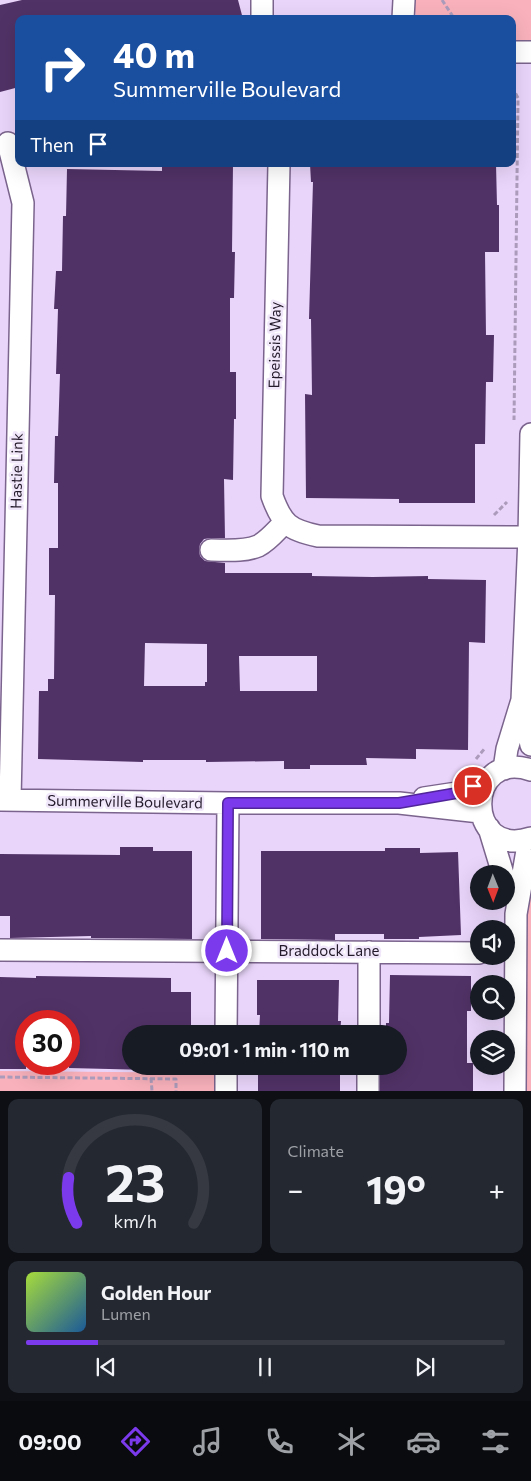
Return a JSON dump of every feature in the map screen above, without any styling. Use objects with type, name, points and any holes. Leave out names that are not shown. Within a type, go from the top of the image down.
[{"type":"street","points":[[262,0],[262,15]]},
{"type":"street","points":[[404,0],[404,15]]},
{"type":"street","points":[[516,52],[531,52]]},
{"type":"street","name":"Hastie Link","points":[[5,800],[23,203],[9,143]]},
{"type":"street","name":"Epeissis Way","points":[[279,167],[272,496],[284,523]]},
{"type":"street","points":[[500,865],[484,820],[481,794],[497,774],[507,749],[522,700],[527,665],[529,537],[523,428]]},
{"type":"street","points":[[211,550],[243,550],[257,546],[268,539],[284,523],[299,532],[318,536],[529,537]]},
{"type":"street","points":[[522,700],[531,746]]},
{"type":"street","points":[[497,774],[522,767],[531,770]]},
{"type":"street","name":"Summerville Boulevard","points":[[5,800],[399,803],[457,793],[497,774]]},
{"type":"street","points":[[226,1025],[228,803]]},
{"type":"street","name":"Summerville Boulevard","points":[[399,803],[484,820]]},
{"type":"street","points":[[484,820],[495,834],[512,841],[530,838],[515,922]]},
{"type":"street","points":[[515,910],[516,914]]},
{"type":"street","name":"Braddock Lane","points":[[0,950],[470,953]]},
{"type":"street","points":[[369,952],[369,1025]]},
{"type":"street","points":[[511,965],[515,1091]]},
{"type":"street","points":[[226,1075],[226,1091]]},
{"type":"street","points":[[368,1075],[368,1091]]},
{"type":"path","points":[[442,0],[452,15]]},
{"type":"path","points":[[516,94],[518,98],[523,428]]},
{"type":"path","points":[[467,536],[470,522],[480,521],[493,516],[501,509],[511,495]]},
{"type":"path","points":[[0,1076],[176,1079],[176,1091]]},
{"type":"path","points":[[151,1078],[152,1091]]},
{"type":"shaded area","points":[[414,0],[531,0],[531,45],[516,46],[516,15],[416,15]]},
{"type":"shaded area","points":[[531,838],[531,1091],[515,1091]]},
{"type":"shaded area","points":[[0,1071],[15,1071],[15,1075],[80,1075],[80,1072],[122,1072],[122,1075],[226,1075],[226,1091],[0,1091]]},
{"type":"building","points":[[22,0],[238,0],[242,15],[15,15],[15,88],[0,92],[0,5]]},
{"type":"building","points":[[162,167],[233,167],[232,252],[235,252],[234,298],[230,298],[230,372],[236,372],[233,480],[224,479],[225,538],[204,539],[200,544],[200,556],[205,561],[225,563],[225,573],[312,573],[312,576],[373,577],[428,576],[428,579],[486,580],[485,643],[469,642],[468,750],[416,749],[416,759],[366,758],[367,765],[310,765],[310,769],[284,769],[284,761],[206,762],[206,760],[143,760],[143,762],[38,759],[39,691],[48,691],[48,679],[54,679],[55,595],[49,595],[49,548],[58,548],[58,483],[54,483],[55,436],[58,436],[60,374],[56,374],[58,309],[54,309],[56,271],[62,271],[63,216],[66,216],[67,169],[162,171]],"holes":[[[145,643],[207,644],[207,682],[205,682],[205,686],[144,686]],[[239,656],[317,656],[317,691],[240,691]]]},
{"type":"building","points":[[310,167],[496,167],[497,205],[499,205],[499,252],[485,252],[486,335],[494,335],[493,382],[486,382],[485,444],[475,444],[475,503],[399,503],[399,499],[306,498],[305,394],[312,395],[311,319],[309,319],[313,182],[311,182]]},
{"type":"building","points":[[120,847],[153,847],[153,851],[192,851],[192,939],[91,938],[91,936],[10,938],[10,916],[0,916],[0,854],[120,855]]},
{"type":"building","points":[[385,848],[420,848],[420,853],[458,852],[461,935],[419,937],[419,939],[384,939],[384,934],[335,934],[335,940],[261,939],[261,851],[385,851]]},
{"type":"building","points":[[390,975],[470,976],[470,1011],[467,1011],[467,1063],[470,1063],[470,1075],[473,1075],[473,1091],[380,1091],[380,1075],[407,1075],[407,1025],[386,1025],[386,1023],[389,1023]]},
{"type":"building","points":[[36,976],[171,978],[171,992],[191,992],[191,1025],[122,1025],[122,1069],[80,1068],[80,1010],[15,1010],[15,1069],[0,1069],[0,977],[36,978]]},
{"type":"building","points":[[257,980],[339,980],[338,1021],[341,1021],[341,1025],[259,1025],[260,1015],[257,1015]]},
{"type":"building","points":[[258,1075],[340,1075],[340,1091],[258,1091]]},
{"type":"route","points":[[227,951],[228,803],[399,803],[457,793],[473,786]]}]
